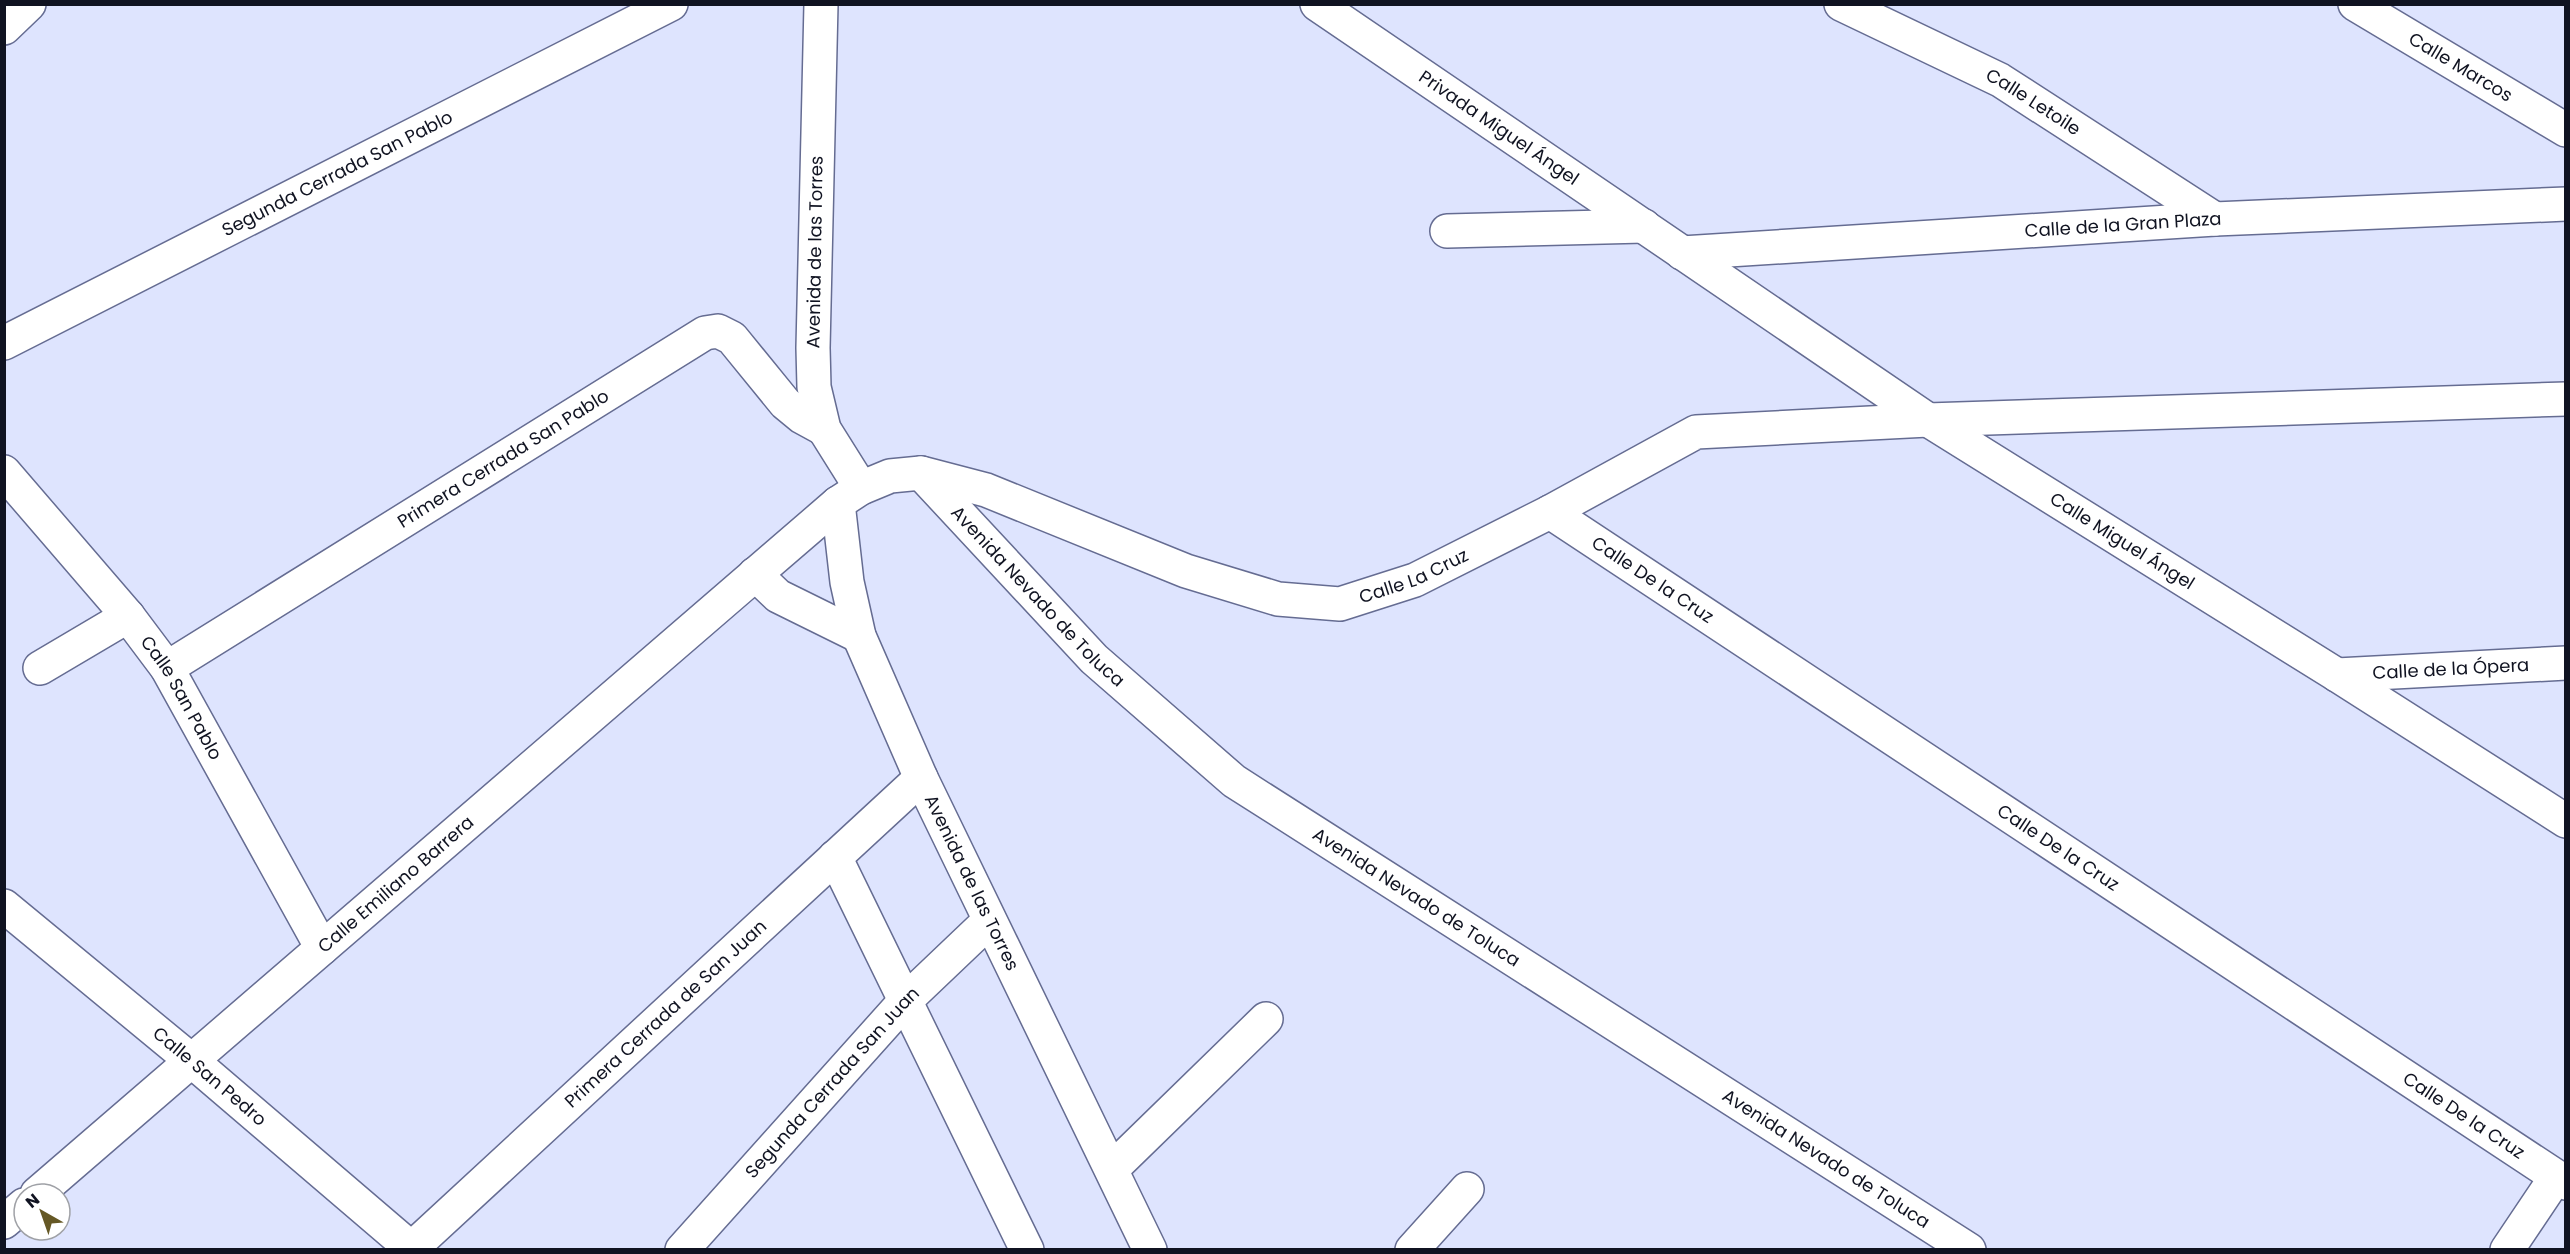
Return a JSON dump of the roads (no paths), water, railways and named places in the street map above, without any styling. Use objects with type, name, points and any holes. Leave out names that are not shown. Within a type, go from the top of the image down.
[{"type":"street","points":[[4,28],[29,4]]},
{"type":"street","name":"Segunda Cerrada San Pablo","points":[[4,343],[671,4]]},
{"type":"street","name":"Avenida de las Torres","points":[[821,4],[814,387],[824,429],[877,485],[847,582],[858,636],[921,778],[989,921],[1150,1250]]},
{"type":"street","name":"Privada Miguel Ángel","points":[[1317,4],[1682,253]]},
{"type":"street","name":"Calle Letoile","points":[[1841,4],[2000,80],[2215,219]]},
{"type":"street","name":"Calle Marcos","points":[[2355,4],[2565,130]]},
{"type":"street","name":"Calle de la Gran Plaza","points":[[1682,253],[2215,219],[2565,204]]},
{"type":"street","points":[[1447,231],[1644,226]]},
{"type":"street","name":"Calle Miguel Ángel","points":[[1682,253],[1928,420],[2337,675],[2565,821]]},
{"type":"street","name":"Primera Cerrada San Pablo","points":[[167,668],[705,333],[718,331],[732,338],[785,403],[802,417],[824,429]]},
{"type":"street","points":[[1928,420],[2565,399]]},
{"type":"street","name":"Calle La Cruz","points":[[877,485],[986,490],[1186,571],[1278,599],[1340,604],[1415,580],[1550,512],[1696,432],[1928,420]]},
{"type":"street","name":"Calle San Pablo","points":[[4,472],[128,616],[167,668],[322,948]]},
{"type":"street","points":[[858,636],[778,596],[755,574],[877,485]]},
{"type":"street","name":"Avenida Nevado de Toluca","points":[[877,485],[1094,659],[1234,781],[1969,1250]]},
{"type":"street","name":"Calle De la Cruz","points":[[1550,512],[2560,1180]]},
{"type":"street","name":"Calle Emiliano Barrera","points":[[51,1182],[755,574]]},
{"type":"street","points":[[40,668],[128,616]]},
{"type":"street","name":"Calle de la Ópera","points":[[2337,675],[2565,663]]},
{"type":"street","name":"Primera Cerrada de San Juan","points":[[411,1249],[921,778]]},
{"type":"street","points":[[835,857],[1027,1250]]},
{"type":"street","name":"Calle San Pedro","points":[[4,906],[192,1061],[411,1249]]},
{"type":"street","name":"Segunda Cerrada San Juan","points":[[682,1250],[906,1000],[989,921]]},
{"type":"street","points":[[1112,1169],[1266,1019]]},
{"type":"street","points":[[2507,1250],[2560,1180]]},
{"type":"street","points":[[1412,1250],[1467,1190]]}]
